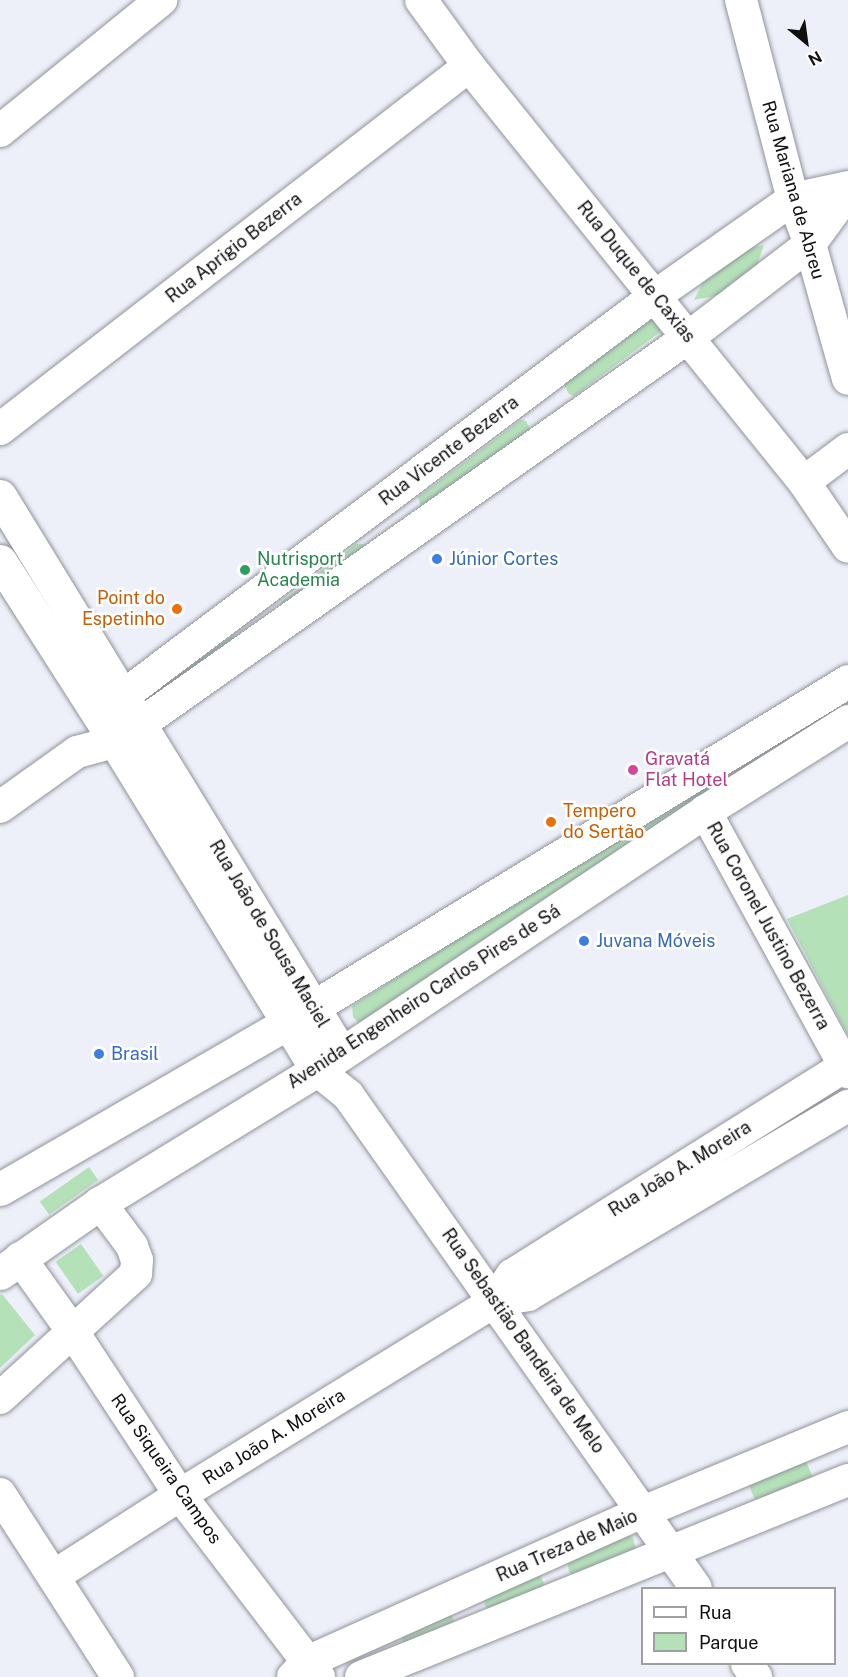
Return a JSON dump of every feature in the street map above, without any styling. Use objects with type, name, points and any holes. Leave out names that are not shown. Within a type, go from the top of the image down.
[{"type":"main road","points":[[0,496],[112,718]]},
{"type":"main road","points":[[0,561],[112,718]]},
{"type":"main road","points":[[0,1189],[300,1014],[848,681]]},
{"type":"main road","name":"Rua João de Sousa Maciel","points":[[112,718],[141,723],[300,1014]]},
{"type":"main road","name":"Rua João de Sousa Maciel","points":[[112,718],[329,1061]]},
{"type":"main road","name":"Avenida Engenheiro Carlos Pires de Sá","points":[[10,1265],[100,1203],[329,1061],[705,811],[848,721]]},
{"type":"street","points":[[0,131],[161,0]]},
{"type":"street","name":"Rua Duque de Caxias","points":[[421,0],[469,66],[804,482],[848,547]]},
{"type":"street","name":"Rua Mariana de Abreu","points":[[741,0],[793,199],[810,244],[848,379]]},
{"type":"street","name":"Rua Aprigio Bezerra","points":[[0,429],[469,66]]},
{"type":"street","name":"Rua Vicente Bezerra","points":[[0,807],[77,753],[112,718],[655,296],[793,199],[848,188]]},
{"type":"street","points":[[141,723],[689,337],[810,244],[848,192]]},
{"type":"street","points":[[804,482],[848,449]]},
{"type":"street","name":"Rua Coronel Justino Bezerra","points":[[705,811],[846,1069]]},
{"type":"street","name":"Rua João de Sousa Maciel","points":[[329,1061],[348,1095]]},
{"type":"street","name":"Rua João A. Moreira","points":[[495,1301],[512,1275],[846,1069]]},
{"type":"street","name":"Rua Sebastião Bandeira de Melo","points":[[348,1095],[695,1587]]},
{"type":"street","name":"Rua João A. Moreira","points":[[54,1576],[180,1495],[495,1301],[528,1295],[848,1106]]},
{"type":"street","points":[[0,1398],[136,1275],[137,1260],[132,1246],[100,1203]]},
{"type":"street","name":"Rua Siqueira Campos","points":[[10,1265],[74,1332],[180,1495],[306,1672]]},
{"type":"street","name":"Rua Treza de Maio","points":[[306,1672],[643,1512],[848,1427]]},
{"type":"street","points":[[361,1677],[848,1480]]},
{"type":"street","points":[[0,1494],[118,1677]]},
{"type":"green space","points":[[764,245],[756,268],[721,295],[694,300],[707,274],[741,250]]},
{"type":"green space","points":[[655,316],[664,329],[574,396],[569,394],[564,385]]},
{"type":"green space","points":[[521,420],[526,421],[531,431],[427,509],[421,507],[418,497]]},
{"type":"green space","points":[[356,544],[364,544],[367,549],[280,607],[281,602]]},
{"type":"green space","points":[[231,637],[237,637],[171,685],[173,678]]},
{"type":"green space","points":[[848,697],[848,713],[364,1022],[358,1022],[353,1017],[352,1006],[700,785]]},
{"type":"green space","points":[[848,895],[848,1035],[787,919]]},
{"type":"green space","points":[[89,1167],[98,1180],[49,1215],[40,1201]]},
{"type":"green space","points":[[81,1244],[103,1276],[78,1294],[56,1262]]},
{"type":"green space","points":[[2,1294],[35,1335],[0,1368],[0,1295]]},
{"type":"green space","points":[[805,1459],[813,1478],[756,1503],[748,1483]]},
{"type":"green space","points":[[628,1534],[633,1538],[636,1551],[575,1577],[569,1572],[567,1559]]},
{"type":"green space","points":[[539,1573],[546,1588],[489,1611],[485,1606],[484,1596]]},
{"type":"green space","points":[[451,1614],[456,1625],[403,1643],[401,1634]]},
{"type":"place","name":"Júnior Cortes","points":[[437,559]]},
{"type":"place","name":"Nutrisport Academia","points":[[245,570]]},
{"type":"place","name":"Point do Espetinho","points":[[177,609]]},
{"type":"place","name":"Gravatá Flat Hotel","points":[[633,770]]},
{"type":"place","name":"Tempero do Sertão","points":[[551,822]]},
{"type":"place","name":"Juvana Móveis","points":[[584,941]]},
{"type":"place","name":"Brasil","points":[[99,1054]]}]
